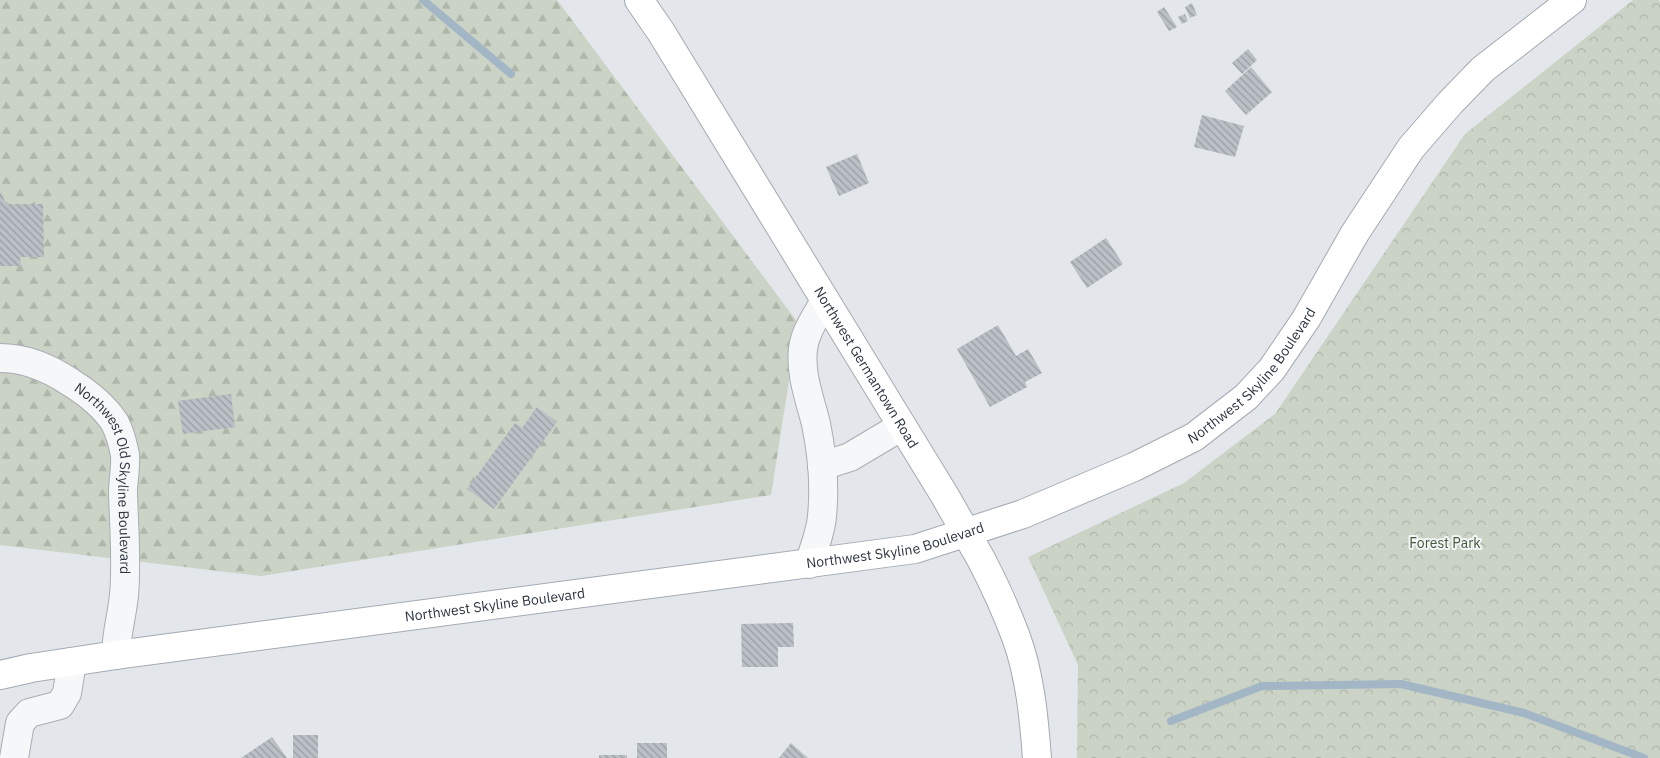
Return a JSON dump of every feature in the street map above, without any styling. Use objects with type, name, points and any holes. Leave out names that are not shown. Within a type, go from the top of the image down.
[{"type":"main road","name":"Northwest Germantown Road","points":[[639,0],[661,32],[967,533],[999,594],[1016,638],[1026,673],[1035,728],[1037,758]]},
{"type":"main road","name":"Northwest Skyline Boulevard","points":[[0,675],[31,668],[116,655],[915,549],[1023,514],[1134,467],[1194,437],[1246,397],[1272,369],[1306,319],[1355,233],[1411,148],[1483,69],[1572,0]]},
{"type":"street","points":[[809,564],[818,539],[822,516],[822,466],[820,440],[802,371],[803,349],[807,333],[825,300]]},
{"type":"street","name":"Northwest Old Skyline Boulevard","points":[[0,358],[15,358],[50,369],[79,388],[101,407],[114,422],[122,439],[125,457],[123,477],[125,573],[121,620],[116,638],[116,655]]},
{"type":"street","points":[[822,466],[850,457],[902,426]]},
{"type":"street","points":[[14,758],[20,723],[29,714],[60,705],[66,692],[72,662]]},
{"type":"green space","points":[[0,0],[557,0],[798,323],[771,495],[261,576],[0,545]]},
{"type":"green space","name":"Forest Park","points":[[1633,0],[1659,0],[1660,2],[1660,758],[1077,758],[1078,665],[1028,557],[1184,483],[1275,414],[1465,134]]},
{"type":"building","points":[[1192,3],[1197,15],[1190,18],[1185,7]]},
{"type":"building","points":[[1164,7],[1177,27],[1169,31],[1157,12]]},
{"type":"building","points":[[1185,14],[1188,21],[1182,24],[1178,17]]},
{"type":"building","points":[[1248,49],[1257,60],[1242,74],[1232,63]]},
{"type":"building","points":[[1251,67],[1272,92],[1246,115],[1225,91]]},
{"type":"building","points":[[1202,115],[1244,126],[1235,157],[1194,147]]},
{"type":"building","points":[[857,154],[869,183],[839,196],[826,167]]},
{"type":"building","points":[[0,190],[6,204],[43,204],[44,257],[20,257],[21,266],[0,266]]},
{"type":"building","points":[[1106,238],[1123,264],[1087,288],[1070,262]]},
{"type":"building","points":[[998,325],[1016,356],[1028,349],[1042,373],[1025,382],[1027,387],[990,407],[957,349]]},
{"type":"building","points":[[231,394],[235,427],[183,434],[178,401]]},
{"type":"building","points":[[537,407],[557,422],[494,509],[467,489],[515,423],[522,428]]},
{"type":"building","points":[[793,623],[794,647],[778,647],[778,667],[742,667],[741,624]]},
{"type":"building","points":[[293,735],[318,735],[318,758],[293,758]]},
{"type":"building","points":[[272,737],[287,758],[241,758]]},
{"type":"building","points":[[637,743],[667,743],[667,758],[637,758]]},
{"type":"building","points":[[791,743],[808,758],[779,758]]},
{"type":"building","points":[[599,755],[627,755],[627,758],[599,758]]},
{"type":"waterway","points":[[423,0],[511,74]]},
{"type":"waterway","points":[[1171,721],[1262,686],[1401,684],[1524,713],[1644,758]]}]
